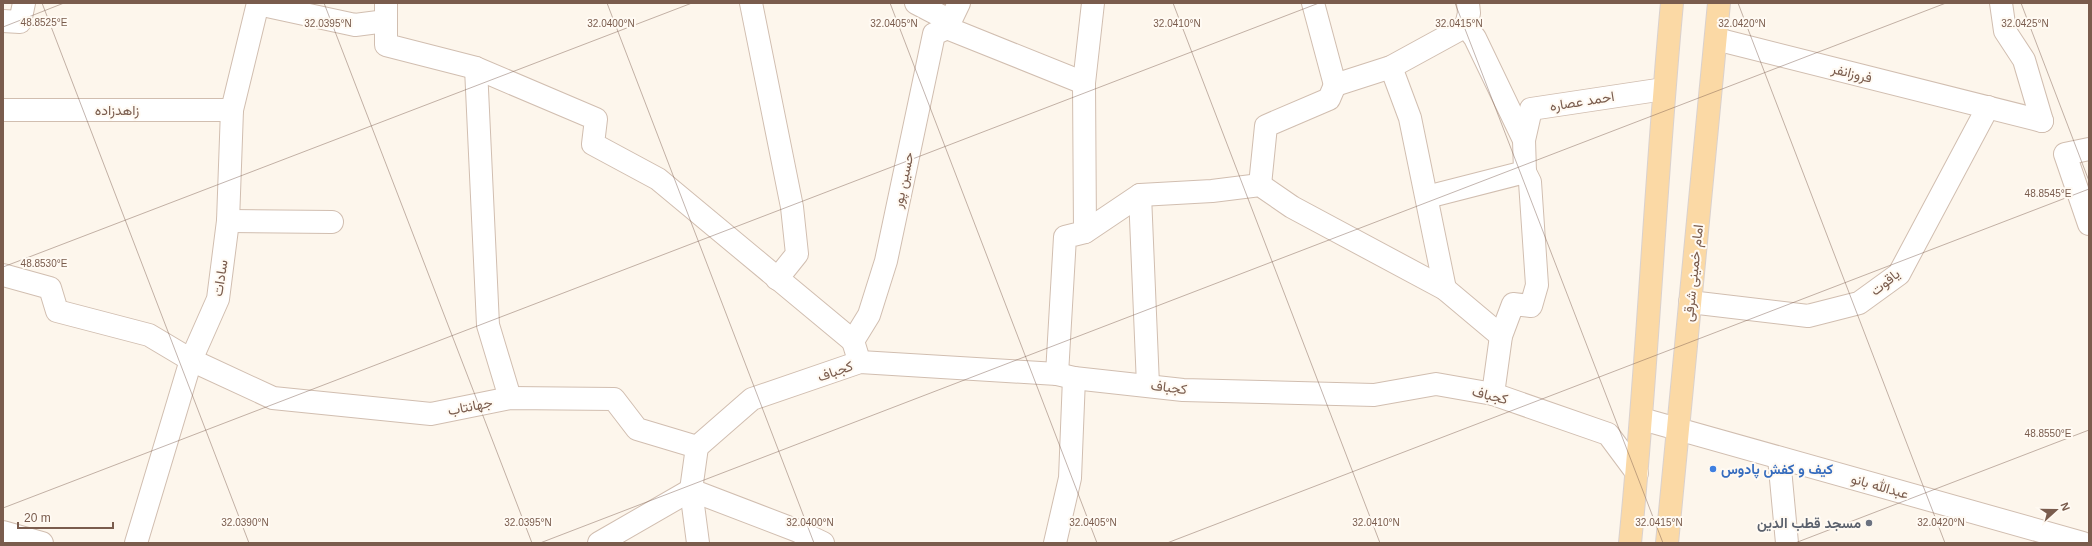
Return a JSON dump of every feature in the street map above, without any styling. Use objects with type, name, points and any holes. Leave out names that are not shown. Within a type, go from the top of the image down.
[{"type":"main road","points":[[1630,543],[1642,419],[1664,89],[1672,3]]},
{"type":"main road","name":"امام خمینی شرقی","points":[[1667,543],[1719,3]]},
{"type":"street","points":[[3,21],[20,22],[24,3]]},
{"type":"street","points":[[751,3],[792,207],[797,254],[777,279]]},
{"type":"street","points":[[916,3],[941,16],[946,28],[1084,83]]},
{"type":"street","name":"حسین پور","points":[[853,341],[869,316],[886,261],[934,34],[946,28],[959,3]]},
{"type":"street","points":[[1085,232],[1084,83],[1093,3]]},
{"type":"street","points":[[1260,185],[1266,126],[1329,99],[1335,85],[1313,3]]},
{"type":"street","points":[[1335,85],[1391,67],[1466,26],[1469,13],[1468,3]]},
{"type":"street","name":"فروزانفر","points":[[1716,39],[2042,121],[2024,60],[2005,30],[2001,3]]},
{"type":"street","points":[[258,4],[355,25],[386,12],[386,45],[476,68],[596,119],[593,144],[658,179],[853,341],[860,362]]},
{"type":"street","name":"سادات","points":[[136,543],[190,360],[218,299],[228,221],[232,110],[258,4]]},
{"type":"street","points":[[1466,26],[1475,38],[1524,140],[1525,172],[1530,182],[1537,285],[1531,306],[1513,304],[1501,336],[1494,394]]},
{"type":"street","points":[[1391,67],[1410,118],[1445,289]]},
{"type":"street","points":[[476,68],[488,325],[510,398]]},
{"type":"street","name":"احمد عصاره","points":[[1524,140],[1531,109],[1664,89]]},
{"type":"street","name":"یاقوت","points":[[1690,302],[1808,316],[1859,303],[1899,274],[1988,107]]},
{"type":"street","name":"زاهدزاده","points":[[3,110],[232,110]]},
{"type":"street","points":[[2089,149],[2065,154],[2089,224]]},
{"type":"street","points":[[1427,197],[1525,172]]},
{"type":"street","points":[[1055,543],[1070,478],[1065,376],[1066,237],[1085,232],[1140,195],[1212,191],[1260,185],[1292,207],[1445,289],[1501,336]]},
{"type":"street","points":[[1140,195],[1148,385]]},
{"type":"street","points":[[228,221],[332,222]]},
{"type":"street","name":"جهانتاب","points":[[3,275],[50,288],[57,311],[149,335],[190,360],[273,398],[431,414],[510,398],[614,399],[637,429],[697,447]]},
{"type":"street","name":"کجباف","points":[[697,447],[752,399],[860,362],[1065,376],[1183,390],[1374,395],[1436,384],[1494,394],[1608,434],[1637,473]]},
{"type":"street","name":"عبدالله بانو","points":[[1642,419],[2083,543]]},
{"type":"street","points":[[697,447],[691,490],[698,543]]},
{"type":"street","points":[[1779,458],[1787,543]]},
{"type":"street","points":[[599,543],[691,490]]},
{"type":"street","points":[[691,490],[798,531],[823,543]]},
{"type":"street","points":[[3,532],[42,543]]},
{"type":"place","name":"کیف و کفش پادوس","points":[[1713,469]]},
{"type":"place","name":"مسجد قطب الدین","points":[[1869,523]]}]
